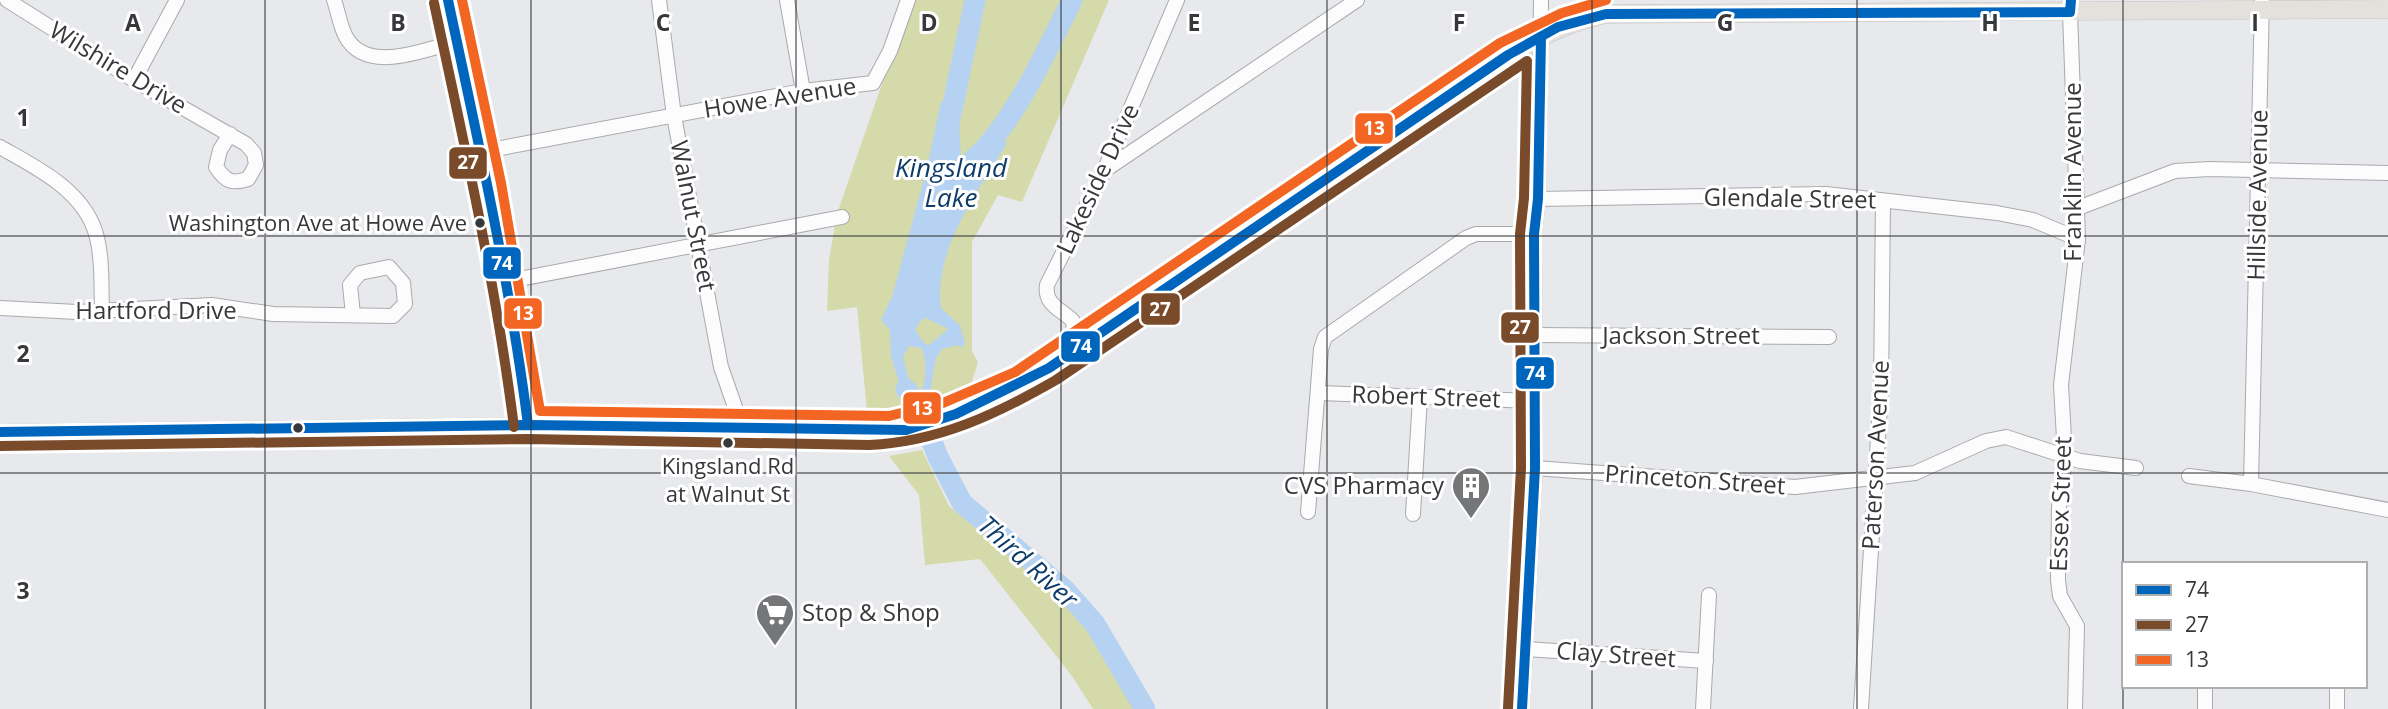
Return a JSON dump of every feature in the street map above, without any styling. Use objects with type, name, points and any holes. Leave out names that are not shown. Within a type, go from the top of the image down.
[{"type":"main road","points":[[448,0],[521,369],[528,425],[882,431],[924,425],[1010,390],[1049,368],[1508,55],[1559,27],[1606,14],[1861,6],[2262,5],[2388,9]]},
{"type":"street","name":"Wilshire Drive","points":[[7,0],[134,80],[230,134]]},
{"type":"street","points":[[134,80],[177,0]]},
{"type":"street","points":[[334,0],[346,38],[365,55],[391,57],[458,41]]},
{"type":"street","name":"Walnut Street","points":[[659,0],[674,116],[721,367],[734,401],[736,429]]},
{"type":"street","points":[[787,0],[803,91]]},
{"type":"street","name":"Howe Avenue","points":[[480,152],[803,91],[873,83],[890,51],[908,0]]},
{"type":"street","name":"Lakeside Drive","points":[[1076,350],[1073,321],[1054,307],[1046,293],[1104,171],[1177,0]]},
{"type":"street","points":[[1104,171],[1357,0]]},
{"type":"street","points":[[1522,709],[1535,468],[1532,401],[1534,234],[1538,199],[1541,0]]},
{"type":"street","name":"Hillside Avenue","points":[[2251,484],[2262,5]]},
{"type":"street","name":"Franklin Avenue","points":[[2061,385],[2078,239],[2071,6]]},
{"type":"street","points":[[0,147],[43,172],[80,201],[95,229],[102,310]]},
{"type":"street","points":[[2078,208],[2175,171],[2388,173]]},
{"type":"street","name":"Glendale Street","points":[[1538,199],[1826,194],[2033,220],[2078,239]]},
{"type":"street","name":"Paterson Avenue","points":[[1860,709],[1877,479],[1883,201]]},
{"type":"street","points":[[504,282],[842,217]]},
{"type":"street","points":[[1308,512],[1321,349],[1332,330],[1466,238],[1476,234],[1534,234]]},
{"type":"street","name":"Hartford Drive","points":[[0,309],[102,310],[212,305],[273,314],[353,315]]},
{"type":"street","name":"Jackson Street","points":[[1533,335],[1829,337]]},
{"type":"street","name":"Essex Street","points":[[2061,385],[2065,456],[2059,507],[2058,580],[2060,596],[2077,626],[2075,709]]},
{"type":"street","name":"Robert Street","points":[[1319,393],[1532,401]]},
{"type":"street","points":[[1413,514],[1420,397]]},
{"type":"street","points":[[0,432],[528,425]]},
{"type":"street","name":"Princeton Street","points":[[1535,468],[1761,487],[1877,479],[1936,466],[1978,444],[2006,437],[2065,456],[2137,468]]},
{"type":"street","points":[[2189,476],[2251,484],[2388,510]]},
{"type":"street","points":[[1703,709],[1709,596]]},
{"type":"street","name":"Clay Street","points":[[1526,649],[1706,661]]},
{"type":"street","points":[[2205,688],[2205,709]]},
{"type":"street","points":[[2337,688],[2337,709]]},
{"type":"green space","points":[[911,0],[1109,0],[1022,202],[998,195],[972,242],[972,351],[978,362],[972,381],[972,407],[933,423],[929,411],[914,416],[916,428],[869,432],[857,307],[827,311],[829,260],[837,214]]},
{"type":"green space","points":[[922,450],[949,506],[1095,624],[1154,709],[1093,709],[1072,676],[980,559],[925,565],[919,495],[889,456]]},
{"type":"water","name":"Kingsland Lake","points":[[941,101],[959,120],[961,157],[987,132],[1007,143],[960,222],[944,264],[940,286],[941,308],[960,326],[965,343],[961,348],[958,345],[942,349],[936,358],[927,409],[915,412],[901,390],[891,356],[890,330],[881,320],[892,297],[927,168]],"holes":[[[926,318],[948,329],[929,345],[924,343],[915,330],[920,321]],[[909,346],[921,348],[925,359],[925,379],[919,396],[911,388],[903,357]]]},
{"type":"waterway","name":"Third River","points":[[946,138],[975,0]]},
{"type":"waterway","name":"Third River","points":[[978,157],[1019,102],[1072,0]]},
{"type":"waterway","name":"Third River","points":[[906,389],[918,406],[938,457],[962,503],[1065,590],[1095,624],[1145,709]]},
{"type":"transit line","name":"74","points":[[448,0],[503,265],[528,425]]},
{"type":"transit line","name":"13","points":[[462,0],[501,183],[540,411],[889,416],[943,403],[1015,372],[1500,43],[1562,13],[1606,0]]},
{"type":"transit line","name":"74","points":[[0,432],[528,425],[906,430],[956,414],[1049,368],[1508,55],[1558,27],[1606,14],[2070,12],[2071,0]]},
{"type":"transit line","name":"27","points":[[434,3],[489,267],[514,427]]},
{"type":"transit line","name":"74","points":[[1522,709],[1535,468],[1534,234],[1538,199],[1541,37]]},
{"type":"transit line","name":"27","points":[[0,446],[528,439],[869,445],[894,443],[943,432],[989,415],[1056,380],[1527,61],[1524,198],[1520,234],[1521,468],[1508,708]]},
{"type":"place","name":"Washington Ave at Howe Ave","points":[[480,223]]},
{"type":"place","name":"Kingsland Rd at Walnut St","points":[[728,443]]},
{"type":"place","name":"CVS Pharmacy","points":[[1471,520]]},
{"type":"place","name":"Stop & Shop","points":[[775,647]]}]
